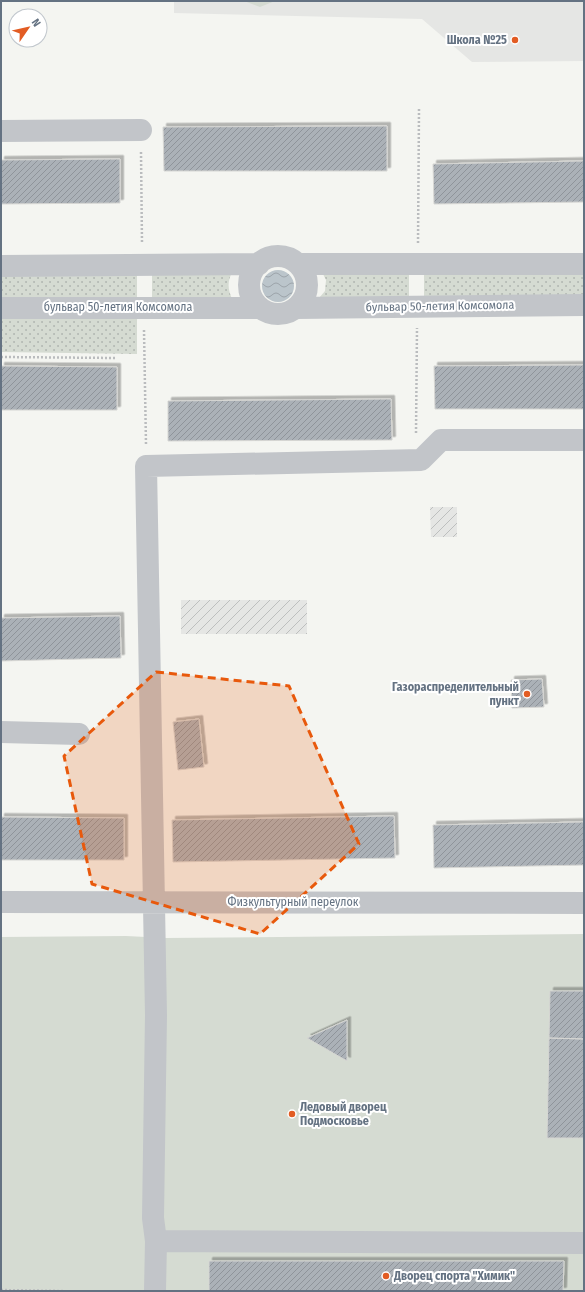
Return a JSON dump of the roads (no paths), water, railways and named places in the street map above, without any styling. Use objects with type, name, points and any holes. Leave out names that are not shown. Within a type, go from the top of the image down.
[{"type":"street","points":[[1,131],[141,130]]},
{"type":"street","points":[[260,308],[253,300],[250,291],[250,281],[253,272],[259,264],[266,259],[279,257],[289,258],[298,264],[306,278],[307,286],[302,302],[296,308]]},
{"type":"street","points":[[1,266],[259,264]]},
{"type":"street","points":[[298,264],[584,264]]},
{"type":"street","name":"бульвар 50-летия Комсомола","points":[[1,308],[260,308],[268,312],[278,314],[287,313],[296,308],[584,305]]},
{"type":"street","points":[[156,1291],[156,1240],[153,1218],[156,1023],[146,466],[421,460],[441,440],[584,440]]},
{"type":"street","points":[[1,732],[79,734]]},
{"type":"street","name":"Физкультурный переулок","points":[[1,902],[153,901],[584,904]]},
{"type":"street","points":[[156,1240],[584,1242]]},
{"type":"water","points":[[275,270],[281,270],[290,274],[294,286],[290,298],[281,302],[275,302],[266,298],[262,289],[262,283],[266,274]]},
{"type":"place","name":"Школа №25","points":[[515,40]]},
{"type":"place","name":"Газораспределительный пункт","points":[[527,694]]},
{"type":"place","name":"Ледовый дворец Подмосковье","points":[[292,1114]]},
{"type":"place","name":"Дворец спорта \"Химик\"","points":[[386,1276]]}]
